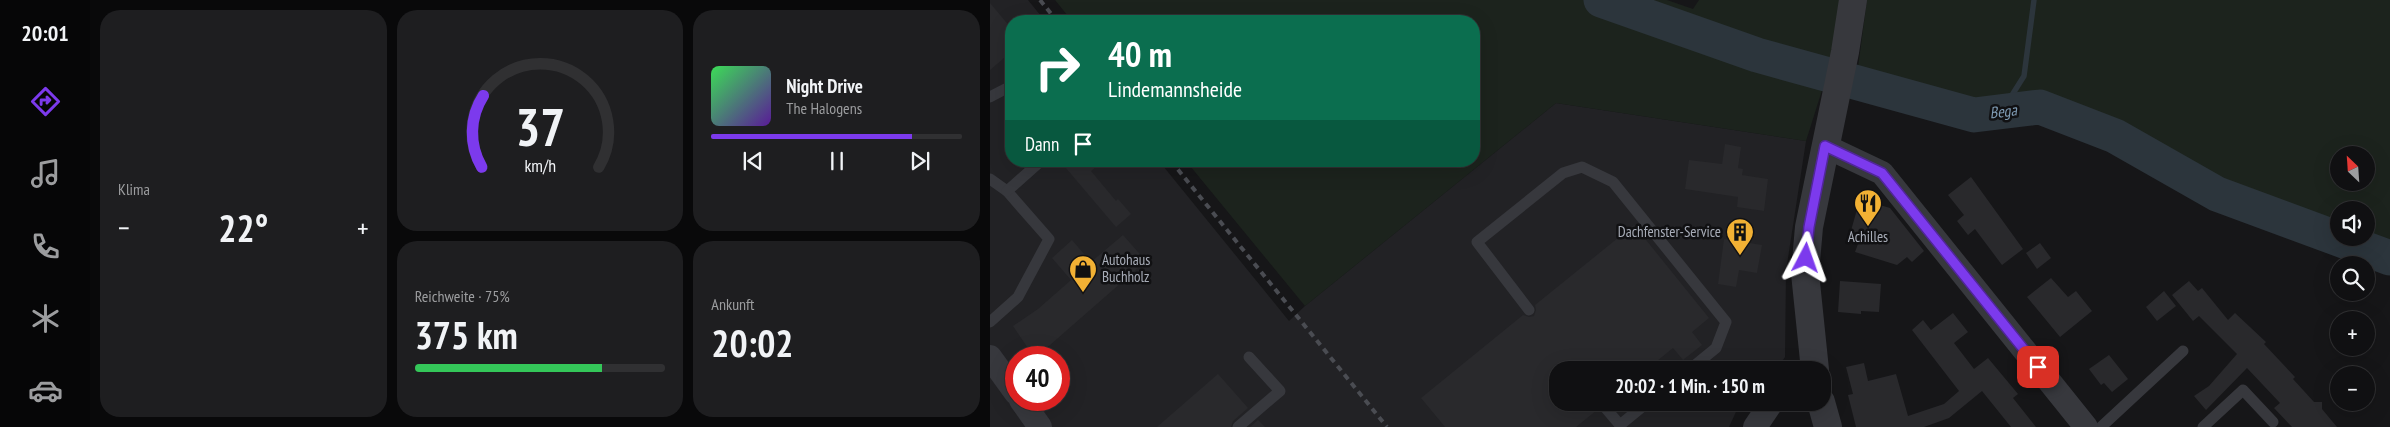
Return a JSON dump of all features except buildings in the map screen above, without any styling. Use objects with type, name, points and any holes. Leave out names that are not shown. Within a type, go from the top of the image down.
[{"type":"street","points":[[1814,361],[1805,273],[1809,227],[1845,52],[1853,0]]},
{"type":"street","points":[[1827,133],[1882,173],[2086,427]]},
{"type":"street","points":[[990,356],[1005,377]]},
{"type":"street","points":[[1029,411],[1040,427]]},
{"type":"street","points":[[1755,427],[1766,411]]},
{"type":"street","points":[[1824,411],[1828,427]]},
{"type":"lane","points":[[990,97],[1005,89]]},
{"type":"lane","points":[[1007,192],[1034,167]]},
{"type":"lane","points":[[1529,310],[1477,242],[1563,173],[1582,168],[1613,182],[1726,322],[1716,348],[1700,361]]},
{"type":"lane","points":[[990,180],[1007,192],[1049,239],[1018,297],[990,322]]},
{"type":"lane","points":[[2101,427],[2183,350]]},
{"type":"lane","points":[[1238,427],[1280,391],[1248,357]]},
{"type":"lane","points":[[2203,427],[2243,390],[2273,422]]},
{"type":"lane","points":[[1608,411],[1620,426],[1638,411]]},
{"type":"shaded area","points":[[990,0],[1028,0],[1040,15],[1005,15],[1005,167],[1164,167],[1289,321],[1477,167],[1480,167],[1480,164],[1556,103],[1806,141],[1786,271],[1785,357],[1782,361],[1549,361],[1549,411],[1736,411],[1729,427],[990,427]]},
{"type":"shaded area","points":[[1055,0],[1667,0],[1693,9],[1699,0],[1843,0],[1835,49],[1806,141],[1556,103],[1480,164],[1480,15],[1067,15]]},
{"type":"shaded area","points":[[1867,0],[2390,0],[2390,244],[2375,239],[2375,201],[2330,201],[2330,224],[2216,186],[2117,127],[2040,97],[1970,104],[1857,75]]},
{"type":"shaded area","points":[[1191,167],[1477,167],[1305,306]]},
{"type":"waterway","name":"Bega","points":[[1601,0],[1757,55],[1974,115],[2040,107],[2115,136],[2217,194],[2390,258]]},
{"type":"waterway","points":[[2002,111],[2024,76],[2034,0]]},
{"type":"railway","points":[[1040,0],[1052,15]]},
{"type":"railway","points":[[1176,167],[1387,427]]},
{"type":"place","name":"Achilles","points":[[1868,227]]},
{"type":"place","name":"Dachfenster-Service","points":[[1740,256]]},
{"type":"place","name":"Autohaus Buchholz","points":[[1083,293]]},
{"type":"route","points":[[1806,258],[1809,227],[1825,146],[1882,173],[2038,367]]}]
